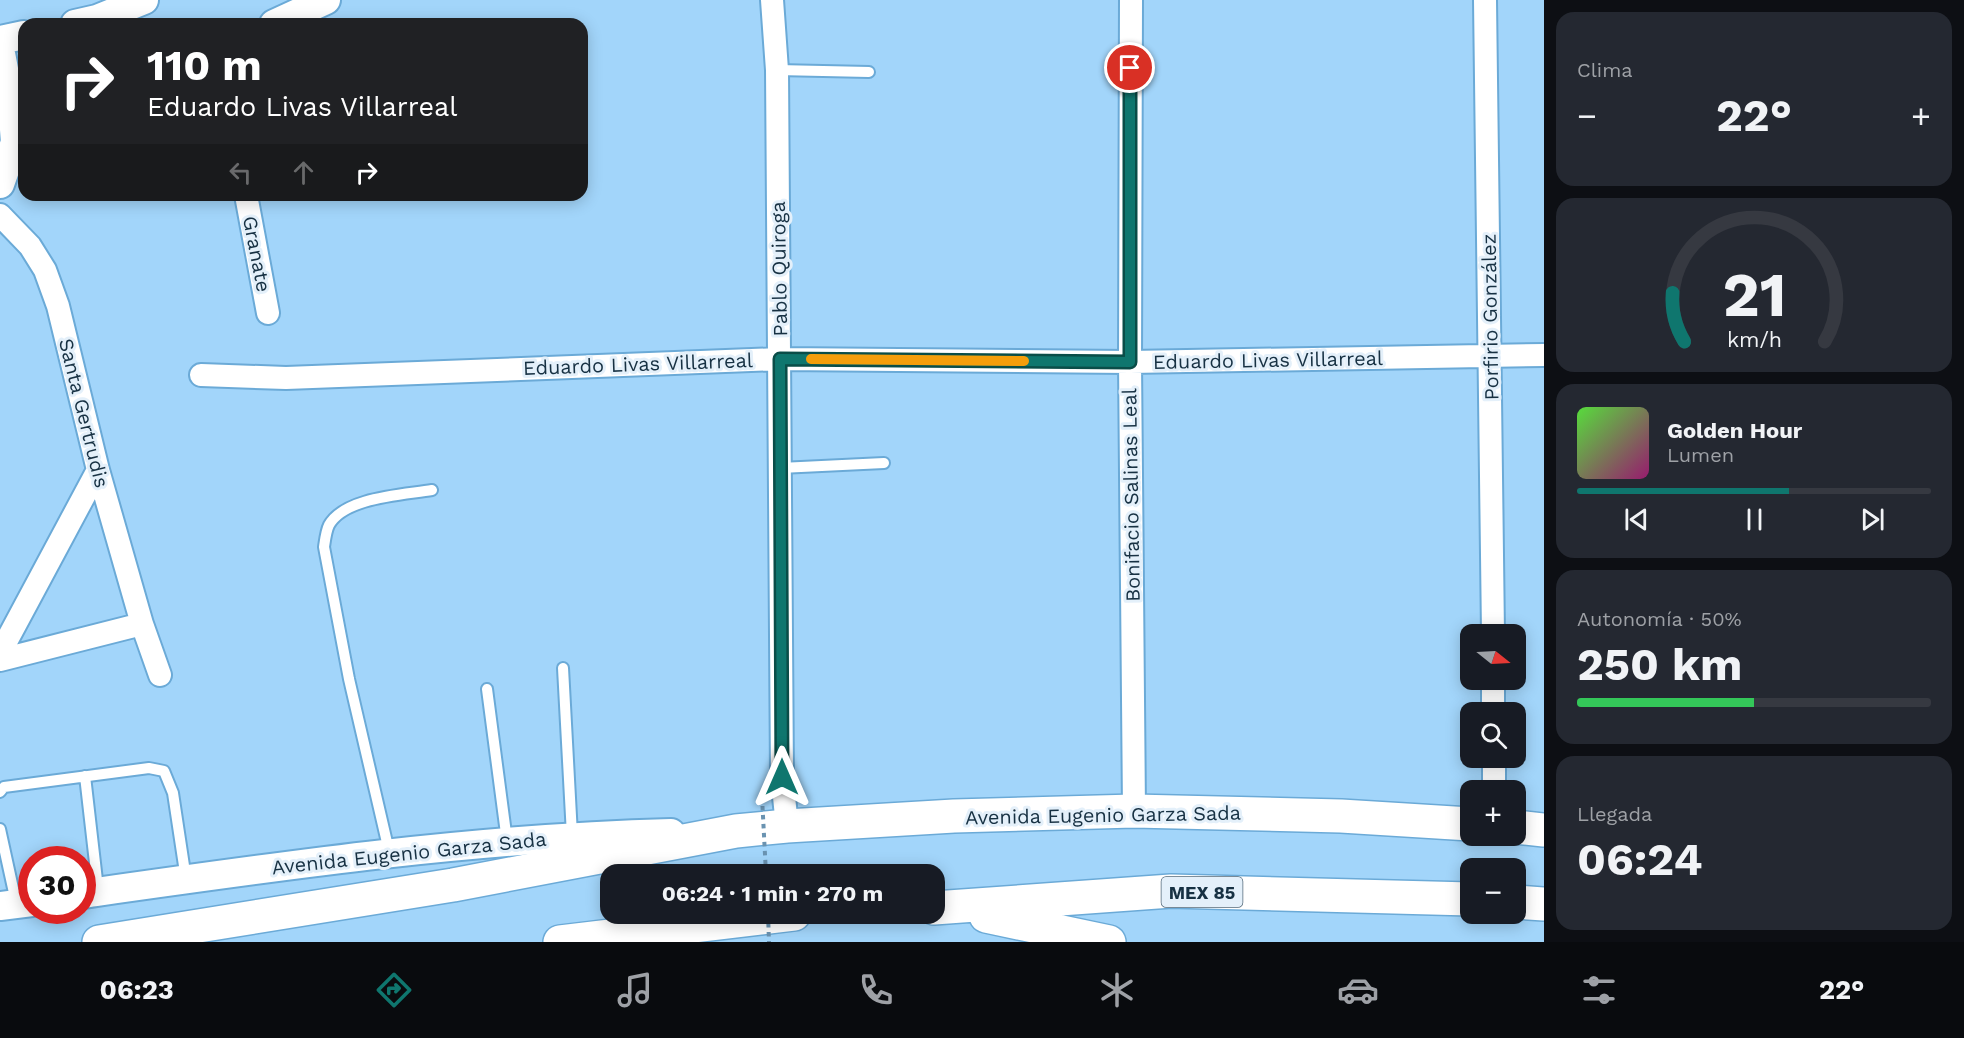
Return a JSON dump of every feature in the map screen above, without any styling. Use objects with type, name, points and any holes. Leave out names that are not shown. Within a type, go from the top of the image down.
[{"type":"highway","name":"Avenida Eugenio Garza Sada","points":[[99,942],[453,885],[736,831],[787,826],[954,816],[1134,810],[1341,816],[1460,823]]},
{"type":"highway","points":[[1526,828],[1544,830]]},
{"type":"highway","name":"MEX 85","points":[[945,908],[1171,891],[1460,899]]},
{"type":"highway","points":[[1526,902],[1544,903]]},
{"type":"highway","points":[[945,909],[1109,942]]},
{"type":"highway","points":[[560,942],[638,938],[729,924]]},
{"type":"street","points":[[99,18],[144,0]]},
{"type":"street","points":[[287,18],[326,0]]},
{"type":"street","name":"Pablo Quiroga","points":[[772,0],[777,70],[782,777],[787,826]]},
{"type":"street","name":"Bonifacio Salinas Leal","points":[[1131,0],[1130,362],[1134,810]]},
{"type":"street","name":"Porfirio González","points":[[1485,0],[1493,624]]},
{"type":"street","points":[[0,40],[18,36]]},
{"type":"street","points":[[0,48],[18,136]]},
{"type":"street","points":[[0,184],[18,142]]},
{"type":"street","name":"Granate","points":[[247,201],[268,313]]},
{"type":"street","name":"Santa Gertrudis","points":[[0,215],[30,246],[45,270],[58,306],[98,470],[142,624],[160,675]]},
{"type":"street","name":"Eduardo Livas Villarreal","points":[[201,375],[286,378],[780,359],[1130,362],[1544,355]]},
{"type":"street","points":[[0,653],[98,470]]},
{"type":"street","points":[[0,660],[142,624]]},
{"type":"street","name":"Avenida Eugenio Garza Sada","points":[[96,892],[389,851],[572,836],[736,831]]},
{"type":"lane","points":[[777,70],[869,72]]},
{"type":"lane","points":[[780,468],[884,464]]},
{"type":"lane","points":[[389,851],[349,679],[324,547],[329,526],[339,512],[356,504],[432,490]]},
{"type":"lane","points":[[563,668],[572,836]]},
{"type":"lane","points":[[487,689],[507,842]]},
{"type":"lane","points":[[0,792],[4,787],[85,776],[149,768],[164,771],[173,793],[186,880]]},
{"type":"lane","points":[[85,776],[88,846]]},
{"type":"lane","points":[[0,829],[16,904]]},
{"type":"path","points":[[762,797],[765,864]]},
{"type":"path","points":[[768,924],[769,942]]},
{"type":"slow traffic","points":[[811,359],[1024,361]]},
{"type":"route","points":[[782,777],[780,359],[1130,362],[1130,68]]}]
